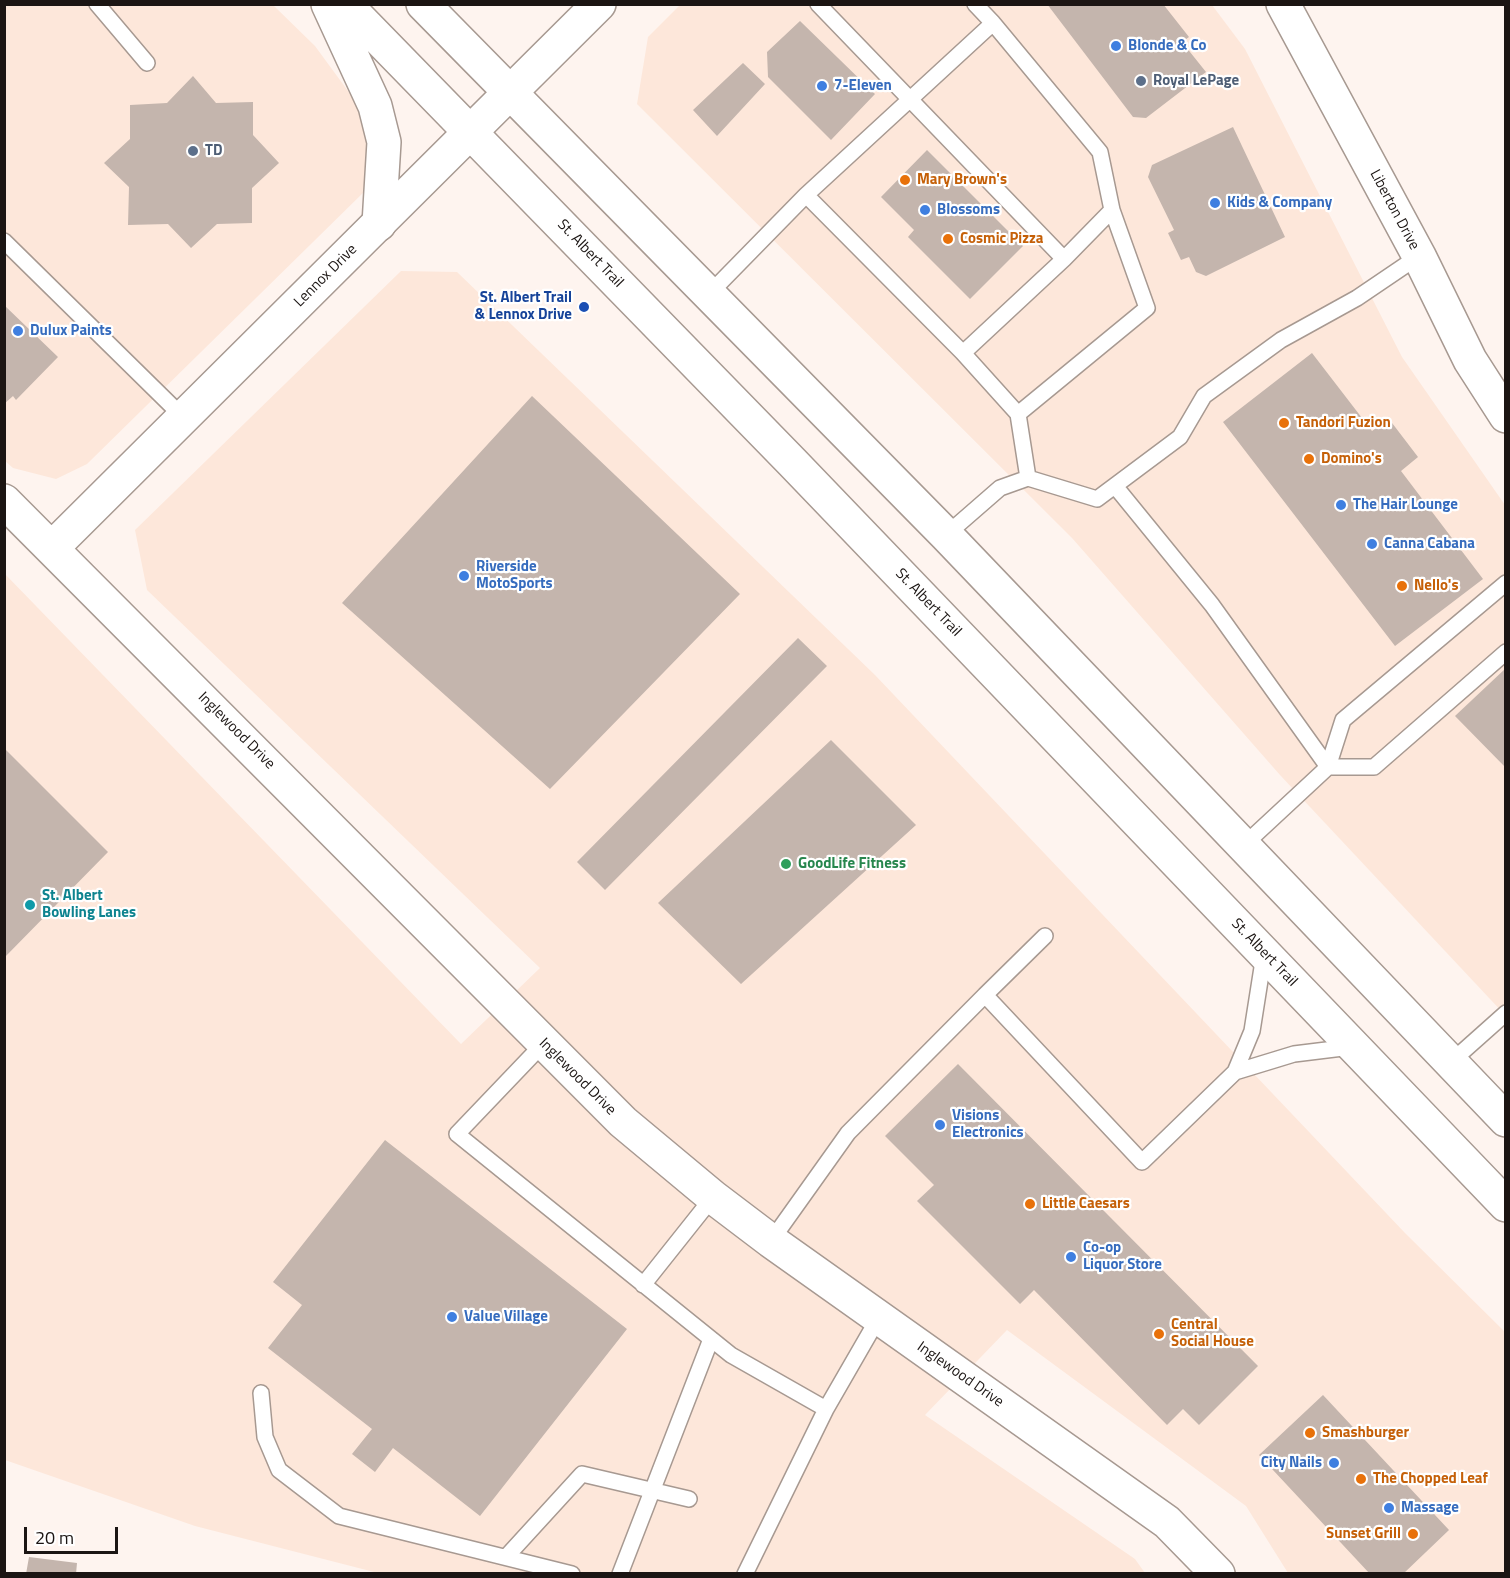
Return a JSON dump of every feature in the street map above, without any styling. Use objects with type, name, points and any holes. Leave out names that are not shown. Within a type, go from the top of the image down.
[{"type":"main road","points":[[328,4],[375,106],[384,142],[379,224]]},
{"type":"main road","name":"St. Albert Trail","points":[[345,4],[1264,952],[1506,1205]]},
{"type":"main road","points":[[423,4],[946,535],[1506,1120]]},
{"type":"main road","name":"Lennox Drive","points":[[52,548],[599,4]]},
{"type":"main road","name":"Liberton Drive","points":[[1283,4],[1419,256],[1470,360],[1506,416]]},
{"type":"main road","name":"Inglewood Drive","points":[[4,501],[623,1122],[713,1197],[771,1241],[1167,1522],[1218,1574]]},
{"type":"lane","points":[[97,4],[147,63]]},
{"type":"lane","points":[[818,4],[1064,259]]},
{"type":"lane","points":[[975,4],[1100,152],[1112,210],[1147,308],[1018,414]]},
{"type":"lane","points":[[710,293],[806,195],[993,23]]},
{"type":"lane","points":[[806,195],[963,353],[1018,414],[1028,478]]},
{"type":"lane","points":[[963,353],[1064,259],[1112,210]]},
{"type":"lane","points":[[4,241],[183,417]]},
{"type":"lane","points":[[946,535],[1000,488],[1028,478],[1097,499],[1180,437],[1204,396],[1281,340],[1357,298],[1419,256]]},
{"type":"lane","points":[[1115,486],[1212,605],[1328,767]]},
{"type":"lane","points":[[1244,845],[1328,767],[1343,720],[1506,583]]},
{"type":"lane","points":[[1328,767],[1374,767],[1506,652]]},
{"type":"lane","points":[[771,1241],[848,1133],[1045,936]]},
{"type":"lane","points":[[985,995],[1142,1162],[1235,1072],[1255,1019],[1264,952]]},
{"type":"lane","points":[[1451,1062],[1506,1013]]},
{"type":"lane","points":[[543,1044],[457,1134],[731,1355],[826,1409]]},
{"type":"lane","points":[[1235,1072],[1294,1054],[1354,1047]]},
{"type":"lane","points":[[644,1285],[713,1197]]},
{"type":"lane","points":[[745,1574],[826,1409],[879,1317]]},
{"type":"lane","points":[[620,1574],[711,1339]]},
{"type":"lane","points":[[261,1393],[265,1437],[279,1470],[339,1516],[572,1574]]},
{"type":"lane","points":[[507,1556],[582,1474],[689,1499]]},
{"type":"shaded area","points":[[4,5],[273,5],[315,46],[359,106],[370,156],[367,189],[87,464],[56,479],[13,468],[5,461]]},
{"type":"shaded area","points":[[680,5],[1212,5],[1245,49],[1402,357],[1505,505],[1505,1015],[1280,775],[1072,538],[637,104],[648,37]]},
{"type":"shaded area","points":[[401,271],[457,272],[875,675],[1405,1233],[1505,1332],[1505,1573],[1288,1573],[1246,1506],[1007,1330],[925,1415],[1135,1559],[1145,1573],[378,1573],[195,1526],[5,1460],[4,573],[461,1044],[540,968],[147,590],[135,530]]},
{"type":"building","points":[[1047,4],[1163,4],[1189,37],[1182,42],[1206,72],[1146,118],[1133,117]]},
{"type":"building","name":"7-Eleven","points":[[800,21],[875,94],[831,140],[768,77],[767,52]]},
{"type":"building","points":[[743,63],[765,84],[717,136],[693,110]]},
{"type":"building","name":"TD","points":[[193,76],[216,103],[253,102],[253,135],[279,163],[252,188],[252,223],[217,224],[191,248],[168,224],[128,225],[129,187],[104,163],[130,139],[130,105],[167,103]]},
{"type":"building","name":"Kids & Company","points":[[1233,127],[1285,237],[1206,276],[1196,272],[1189,257],[1181,260],[1168,233],[1174,230],[1148,177],[1152,165]]},
{"type":"building","points":[[927,150],[1023,246],[970,299],[908,237],[914,230],[881,197]]},
{"type":"building","name":"Dulux Paints","points":[[4,305],[58,357],[16,400],[13,396],[4,404]]},
{"type":"building","points":[[1312,353],[1372,431],[1389,419],[1418,457],[1401,471],[1483,579],[1395,646],[1223,422]]},
{"type":"building","points":[[532,396],[740,594],[550,789],[342,603]]},
{"type":"building","points":[[798,638],[827,666],[605,890],[577,862]]},
{"type":"building","points":[[1506,668],[1506,768],[1455,716]]},
{"type":"building","name":"GoodLife Fitness","points":[[831,740],[916,825],[741,984],[658,903]]},
{"type":"building","name":"St. Albert Bowling Lanes","points":[[4,748],[108,852],[4,958]]},
{"type":"building","points":[[958,1064],[1258,1366],[1199,1425],[1183,1409],[1167,1425],[1034,1290],[1020,1304],[917,1201],[934,1185],[885,1136]]},
{"type":"building","name":"Value Village","points":[[385,1140],[627,1329],[480,1516],[393,1448],[375,1472],[352,1454],[372,1429],[268,1348],[302,1305],[273,1282]]},
{"type":"building","points":[[1323,1395],[1449,1530],[1403,1574],[1370,1574],[1259,1455]]},
{"type":"building","points":[[29,1557],[77,1563],[76,1574],[26,1574]]},
{"type":"place","name":"Blonde & Co","points":[[1116,46]]},
{"type":"place","name":"Royal LePage","points":[[1141,81]]},
{"type":"place","name":"7-Eleven","points":[[822,86]]},
{"type":"place","name":"TD","points":[[193,151]]},
{"type":"place","name":"Mary Brown's","points":[[905,180]]},
{"type":"place","name":"Kids & Company","points":[[1215,203]]},
{"type":"place","name":"Blossoms","points":[[925,210]]},
{"type":"place","name":"Cosmic Pizza","points":[[948,239]]},
{"type":"place","name":"St. Albert Trail & Lennox Drive","points":[[584,307]]},
{"type":"place","name":"Dulux Paints","points":[[18,331]]},
{"type":"place","name":"Tandori Fuzion","points":[[1284,423]]},
{"type":"place","name":"Domino's","points":[[1309,459]]},
{"type":"place","name":"The Hair Lounge","points":[[1341,505]]},
{"type":"place","name":"Canna Cabana","points":[[1372,544]]},
{"type":"place","name":"Riverside MotoSports","points":[[464,576]]},
{"type":"place","name":"Nello's","points":[[1402,586]]},
{"type":"place","name":"GoodLife Fitness","points":[[786,864]]},
{"type":"place","name":"St. Albert Bowling Lanes","points":[[30,905]]},
{"type":"place","name":"Visions Electronics","points":[[940,1125]]},
{"type":"place","name":"Little Caesars","points":[[1030,1204]]},
{"type":"place","name":"Co-op Liquor Store","points":[[1071,1257]]},
{"type":"place","name":"Value Village","points":[[452,1317]]},
{"type":"place","name":"Central Social House","points":[[1159,1334]]},
{"type":"place","name":"Smashburger","points":[[1310,1433]]},
{"type":"place","name":"City Nails","points":[[1334,1463]]},
{"type":"place","name":"The Chopped Leaf","points":[[1361,1479]]},
{"type":"place","name":"Massage","points":[[1389,1508]]},
{"type":"place","name":"Sunset Grill","points":[[1413,1534]]}]
